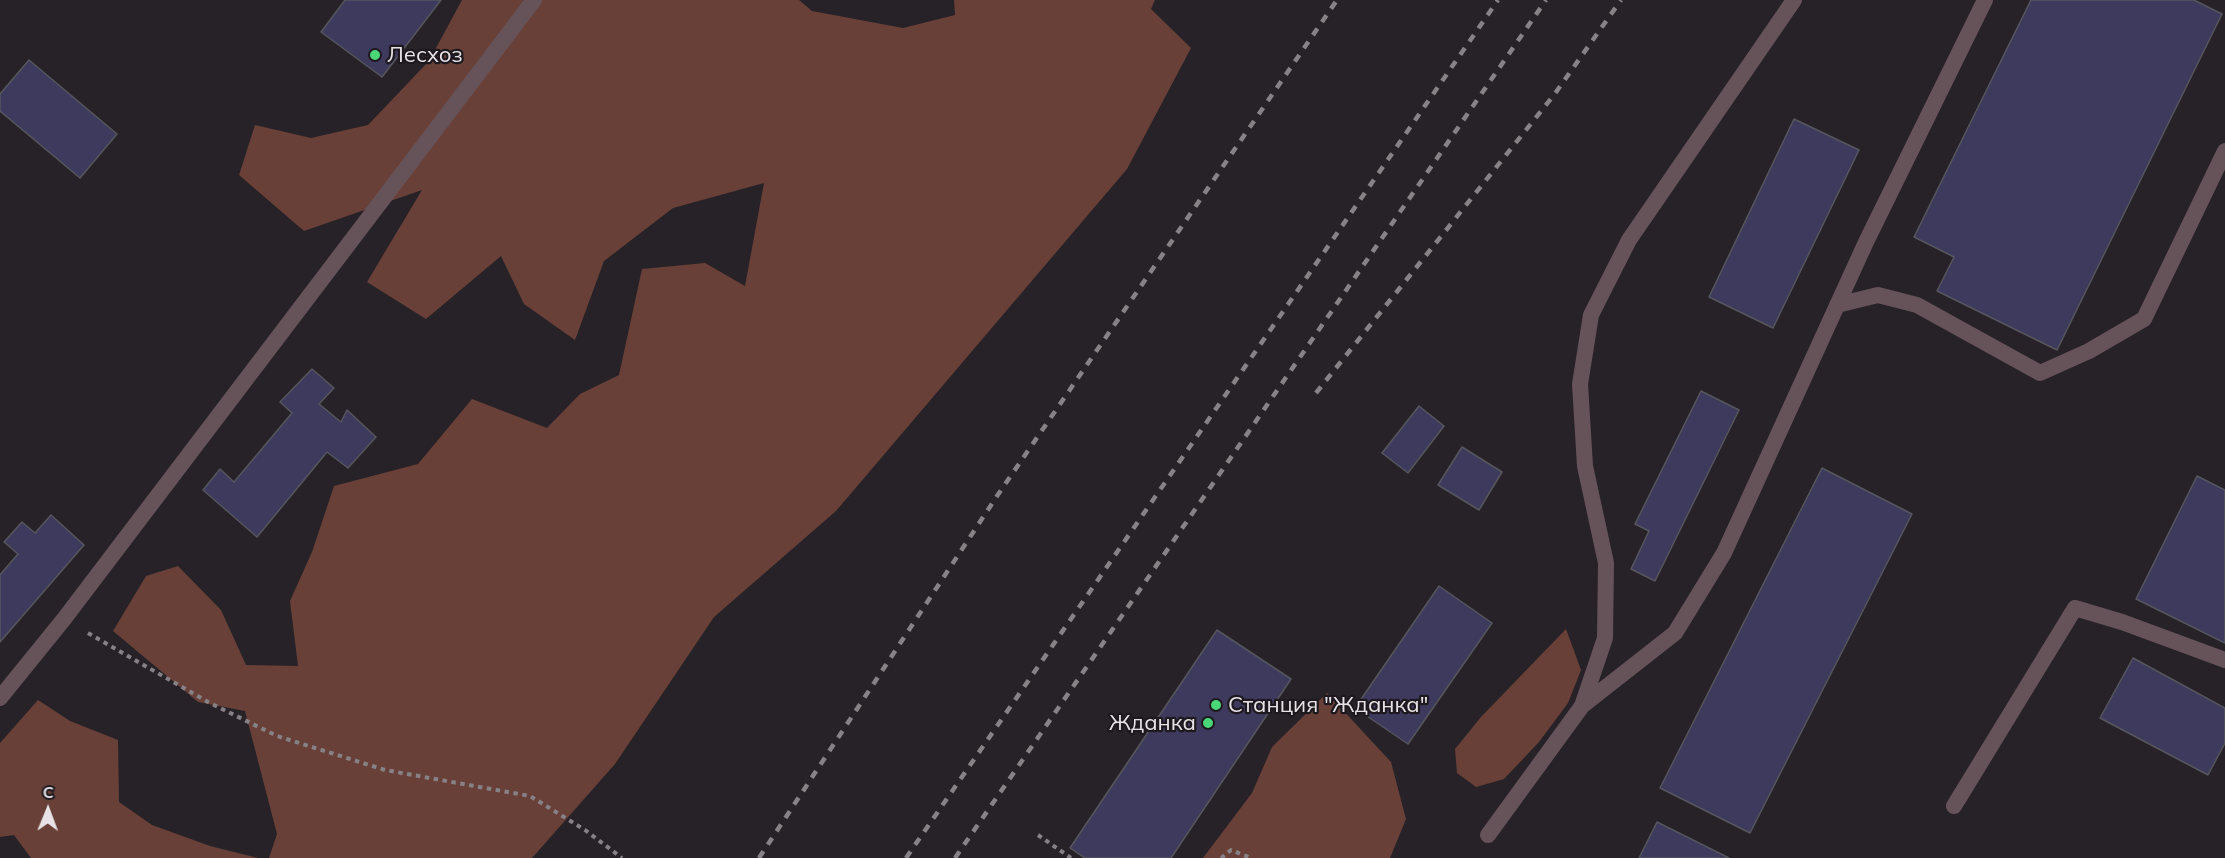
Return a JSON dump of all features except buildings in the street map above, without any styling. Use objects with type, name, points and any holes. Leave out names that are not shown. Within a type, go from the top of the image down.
[{"type":"street","points":[[0,698],[64,619],[534,0]]},
{"type":"street","points":[[1582,706],[1605,638],[1606,563],[1585,466],[1580,384],[1591,315],[1629,240],[1794,0]]},
{"type":"street","points":[[1488,835],[1582,706],[1675,633],[1724,553],[1837,305],[1985,0]]},
{"type":"street","points":[[1837,305],[1878,295],[1917,305],[2040,373],[2089,351],[2144,319],[2225,151]]},
{"type":"street","points":[[1954,806],[2075,608],[2122,622],[2225,660]]},
{"type":"path","points":[[64,619],[207,702],[277,736],[385,770],[530,796],[585,830],[622,858]]},
{"type":"path","points":[[1038,835],[1071,858]]},
{"type":"path","points":[[1221,858],[1231,850],[1251,858]]},
{"type":"shaded area","points":[[462,0],[799,0],[812,11],[903,28],[955,15],[954,0],[1155,0],[1151,9],[1191,48],[1127,169],[836,511],[714,617],[615,764],[532,858],[269,858],[277,834],[245,711],[198,702],[113,631],[146,576],[178,566],[221,610],[246,665],[298,666],[290,601],[312,552],[334,486],[418,464],[472,399],[547,428],[580,394],[619,375],[642,269],[705,263],[745,286],[764,183],[673,208],[604,261],[575,340],[524,304],[501,256],[426,319],[367,282],[422,190],[304,231],[239,175],[255,125],[311,138],[368,125],[429,61]]},
{"type":"shaded area","points":[[1566,629],[1581,670],[1568,703],[1539,742],[1504,779],[1476,787],[1457,773],[1455,749],[1481,717]]},
{"type":"shaded area","points":[[1327,693],[1391,762],[1406,819],[1390,858],[1203,858],[1252,793],[1272,747]]},
{"type":"shaded area","points":[[38,700],[70,721],[118,740],[119,802],[152,825],[210,846],[258,858],[31,858],[14,835],[0,837],[0,743]]},
{"type":"railway","points":[[759,858],[997,496],[1337,0]]},
{"type":"railway","points":[[906,858],[1498,0]]},
{"type":"railway","points":[[955,858],[1546,0]]},
{"type":"railway","points":[[1316,393],[1554,95],[1621,0]]},
{"type":"place","name":"Лесхоз","points":[[375,55]]},
{"type":"place","name":"Станция \"Жданка\"","points":[[1216,705]]},
{"type":"place","name":"Жданка","points":[[1208,723]]}]
